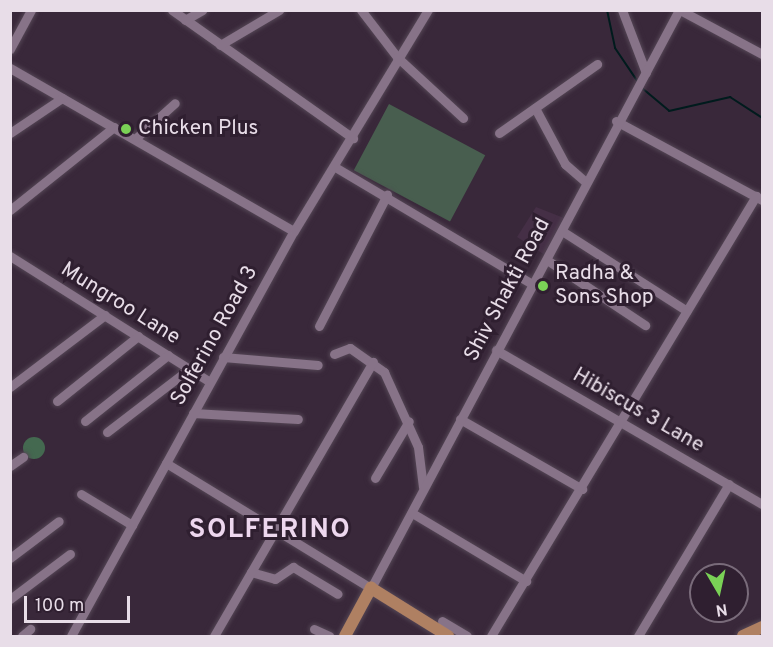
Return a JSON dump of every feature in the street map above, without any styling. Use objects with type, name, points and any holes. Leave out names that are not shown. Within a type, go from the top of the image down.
[{"type":"main road","points":[[345,636],[371,588],[448,636]]},
{"type":"main road","points":[[742,636],[762,627]]},
{"type":"street","points":[[10,49],[31,10]]},
{"type":"street","points":[[172,10],[353,138]]},
{"type":"street","points":[[185,20],[202,10]]},
{"type":"street","points":[[220,45],[279,10]]},
{"type":"street","points":[[361,10],[397,57],[463,118]]},
{"type":"street","name":"Solferino Road 3","points":[[71,636],[294,231],[353,138],[397,57],[428,10]]},
{"type":"street","points":[[622,10],[642,81]]},
{"type":"street","points":[[680,10],[762,54]]},
{"type":"street","name":"Shiv Shakti Road","points":[[371,588],[496,350],[534,285],[616,121],[642,81],[680,10]]},
{"type":"street","points":[[499,133],[597,64]]},
{"type":"street","points":[[10,68],[136,138],[294,231]]},
{"type":"street","points":[[10,80],[20,74]]},
{"type":"street","points":[[10,133],[62,98]]},
{"type":"street","points":[[136,138],[175,103]]},
{"type":"street","points":[[535,108],[565,164],[586,182]]},
{"type":"street","points":[[490,636],[582,489],[687,311],[759,198],[616,121]]},
{"type":"street","points":[[10,210],[114,127]]},
{"type":"street","points":[[335,167],[387,195],[534,285]]},
{"type":"street","points":[[319,326],[387,195]]},
{"type":"street","points":[[561,231],[687,311]]},
{"type":"street","name":"Mungroo Lane","points":[[10,256],[210,382]]},
{"type":"street","points":[[547,260],[645,325]]},
{"type":"street","points":[[10,387],[105,315]]},
{"type":"street","points":[[57,401],[138,336]]},
{"type":"street","points":[[334,354],[346,347],[373,362],[384,372],[409,421],[423,490]]},
{"type":"street","name":"Hibiscus 3 Lane","points":[[496,350],[762,504]]},
{"type":"street","points":[[85,421],[168,355]]},
{"type":"street","points":[[223,357],[318,365]]},
{"type":"street","points":[[214,636],[373,362]]},
{"type":"street","points":[[107,432],[189,369]]},
{"type":"street","points":[[193,413],[298,419]]},
{"type":"street","points":[[460,419],[582,489]]},
{"type":"street","points":[[375,478],[409,421]]},
{"type":"street","points":[[10,466],[23,457]]},
{"type":"street","points":[[166,463],[371,588]]},
{"type":"street","points":[[638,636],[729,484]]},
{"type":"street","points":[[81,494],[132,525]]},
{"type":"street","points":[[412,513],[526,581]]},
{"type":"street","points":[[10,558],[59,521]]},
{"type":"street","points":[[10,599],[70,554]]},
{"type":"street","points":[[251,572],[274,579],[293,567],[338,594]]},
{"type":"street","points":[[442,621],[466,636]]},
{"type":"street","points":[[22,636],[30,629]]},
{"type":"street","points":[[314,629],[329,636]]},
{"type":"shaded area","points":[[536,207],[564,218],[545,255],[517,237]]},
{"type":"green space","points":[[389,104],[485,155],[450,221],[354,170]]},
{"type":"green space","points":[[34,437],[42,440],[45,448],[42,456],[34,459],[26,456],[23,448],[26,440]]},
{"type":"waterway","points":[[607,10],[615,48],[637,81]]},
{"type":"waterway","points":[[642,88],[669,111],[730,97],[762,118]]},
{"type":"place","name":"Chicken Plus","points":[[126,129]]},
{"type":"place","name":"Radha & Sons Shop","points":[[543,286]]},
{"type":"district","name":"SOLFERINO","points":[[270,531]]}]
